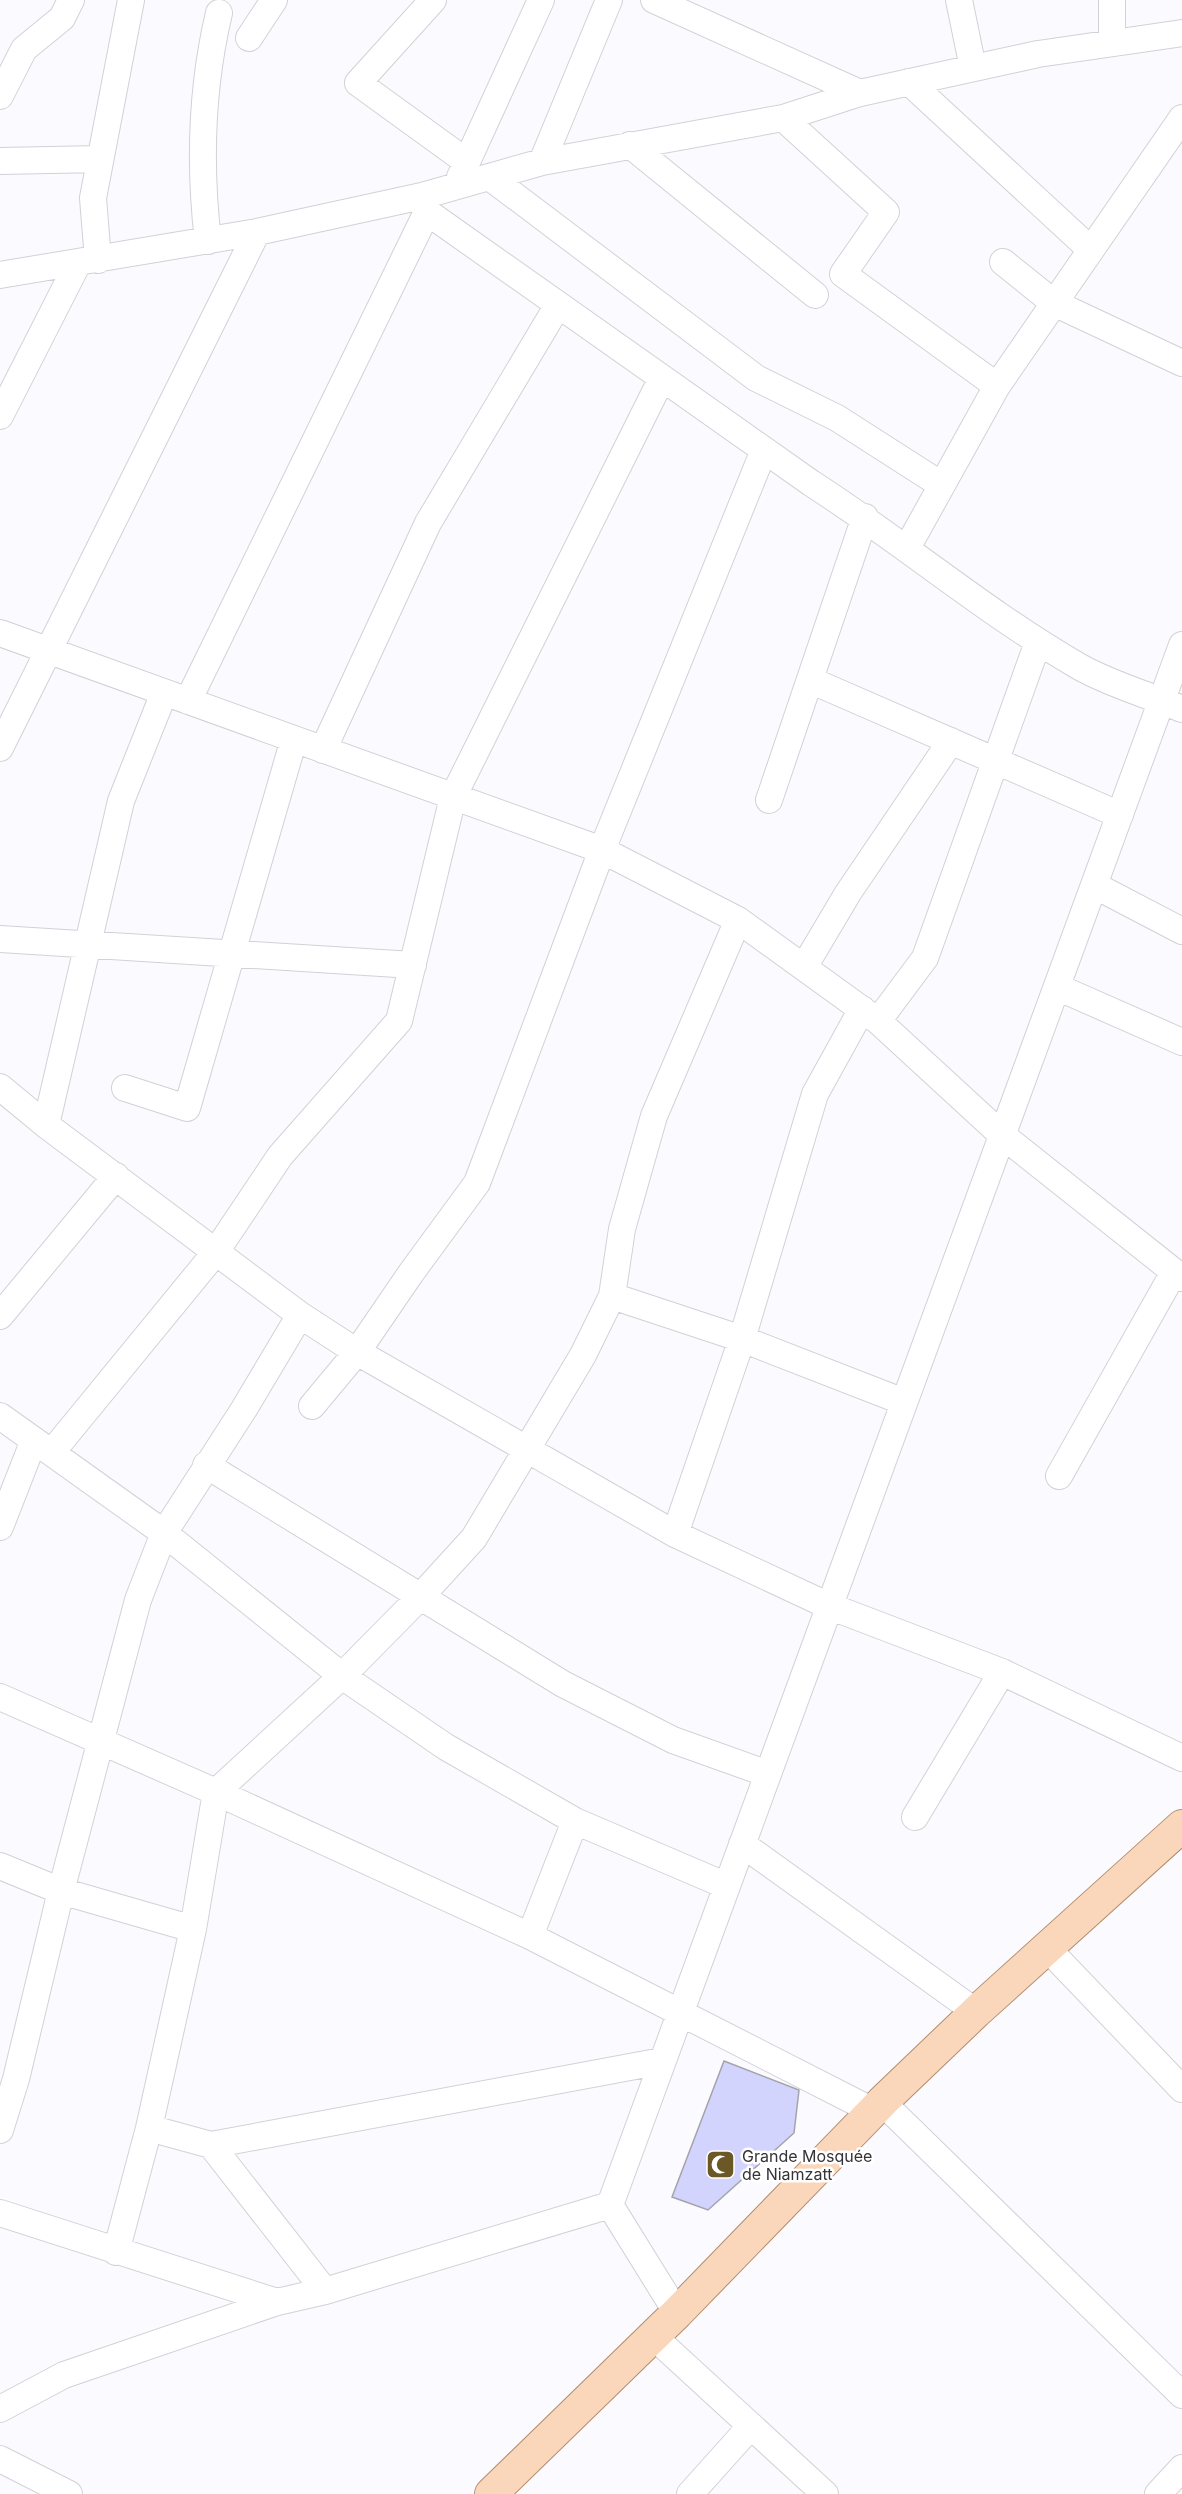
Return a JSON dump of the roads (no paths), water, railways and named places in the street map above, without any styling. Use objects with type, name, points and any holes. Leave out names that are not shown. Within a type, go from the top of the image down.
[{"type":"main road","points":[[490,2494],[677,2313],[878,2106],[1046,1947],[1182,1826]]},
{"type":"street","points":[[0,96],[24,49],[62,18],[71,0]]},
{"type":"street","points":[[0,416],[88,261],[93,198],[131,0]]},
{"type":"street","points":[[249,38],[274,0]]},
{"type":"street","points":[[433,0],[358,83],[467,162]]},
{"type":"street","points":[[456,187],[541,0]]},
{"type":"street","points":[[542,162],[609,0]]},
{"type":"street","points":[[654,0],[860,93]]},
{"type":"street","points":[[959,0],[973,68]]},
{"type":"street","points":[[1112,0],[1112,43]]},
{"type":"street","points":[[208,241],[202,188],[202,129],[212,44],[219,13]]},
{"type":"street","points":[[0,274],[424,204],[456,187],[542,162],[783,118],[860,93],[1038,54],[1182,33]]},
{"type":"street","points":[[909,82],[1091,250]]},
{"type":"street","points":[[908,548],[940,484],[997,386],[1182,117]]},
{"type":"street","points":[[783,118],[886,212],[843,273],[997,386]]},
{"type":"street","points":[[630,146],[815,295]]},
{"type":"street","points":[[0,161],[100,159]]},
{"type":"street","points":[[491,178],[756,378],[837,418],[940,484]]},
{"type":"street","points":[[424,204],[558,305],[908,548],[1038,642],[1084,669],[1172,705]]},
{"type":"street","points":[[46,1125],[121,801],[176,697],[424,204]]},
{"type":"street","points":[[0,747],[257,232]]},
{"type":"street","points":[[0,255],[25,269]]},
{"type":"street","points":[[1003,262],[1054,303],[1182,363]]},
{"type":"street","points":[[323,750],[428,523],[558,305]]},
{"type":"street","points":[[0,1527],[43,1446],[215,1253],[280,1156],[399,1021],[453,797],[662,378]]},
{"type":"street","points":[[312,1406],[357,1352],[477,1183],[602,850],[764,450]]},
{"type":"street","points":[[769,800],[865,518]]},
{"type":"street","points":[[0,633],[602,850],[738,920],[870,1015],[1002,1135],[1178,1275],[1059,1476]]},
{"type":"street","points":[[675,1534],[742,1339],[814,1094],[870,1015],[925,958],[1038,642]]},
{"type":"street","points":[[610,2205],[1120,815],[1172,705],[1182,645]]},
{"type":"street","points":[[810,680],[1120,815]]},
{"type":"street","points":[[125,1088],[187,1108],[230,953],[294,740]]},
{"type":"street","points":[[804,967],[848,893],[951,741]]},
{"type":"street","points":[[1094,885],[1182,931]]},
{"type":"street","points":[[116,2252],[148,2128],[193,1929],[216,1792],[342,1676],[422,1595],[474,1538],[583,1355],[612,1296],[622,1229],[654,1116],[738,920]]},
{"type":"street","points":[[0,939],[413,965]]},
{"type":"street","points":[[1057,987],[1181,1040]]},
{"type":"street","points":[[4,1097],[116,1176],[300,1315],[357,1352],[675,1534],[830,1606],[1002,1672],[1182,1758]]},
{"type":"street","points":[[0,1316],[116,1176]]},
{"type":"street","points":[[612,1296],[742,1339],[904,1402]]},
{"type":"street","points":[[0,2130],[8,2075],[61,1891],[138,1600],[164,1533],[244,1409],[300,1315]]},
{"type":"street","points":[[0,1416],[164,1533],[342,1676],[446,1747],[574,1821],[727,1886]]},
{"type":"street","points":[[206,1465],[422,1595],[563,1684],[674,1740],[768,1774]]},
{"type":"street","points":[[915,1816],[1002,1672]]},
{"type":"street","points":[[0,1697],[101,1740],[530,1936],[680,2012],[878,2106],[1182,2395]]},
{"type":"street","points":[[530,1936],[574,1821]]},
{"type":"street","points":[[742,1844],[976,2012]]},
{"type":"street","points":[[0,1866],[61,1891],[193,1929]]},
{"type":"street","points":[[1046,1947],[1177,2073]]},
{"type":"street","points":[[148,2128],[211,2145],[662,2061]]},
{"type":"street","points":[[211,2145],[325,2291]]},
{"type":"street","points":[[0,2409],[64,2375],[278,2302],[325,2291],[610,2205]]},
{"type":"street","points":[[610,2205],[677,2313]]},
{"type":"street","points":[[0,2213],[278,2302]]},
{"type":"street","points":[[653,2337],[825,2494]]},
{"type":"street","points":[[690,2494],[751,2426]]},
{"type":"street","points":[[0,2459],[69,2494]]},
{"type":"street","points":[[1158,2494],[1182,2468]]},
{"type":"place","name":"Grande Mosquée de Niamzatt","points":[[721,2165]]}]
